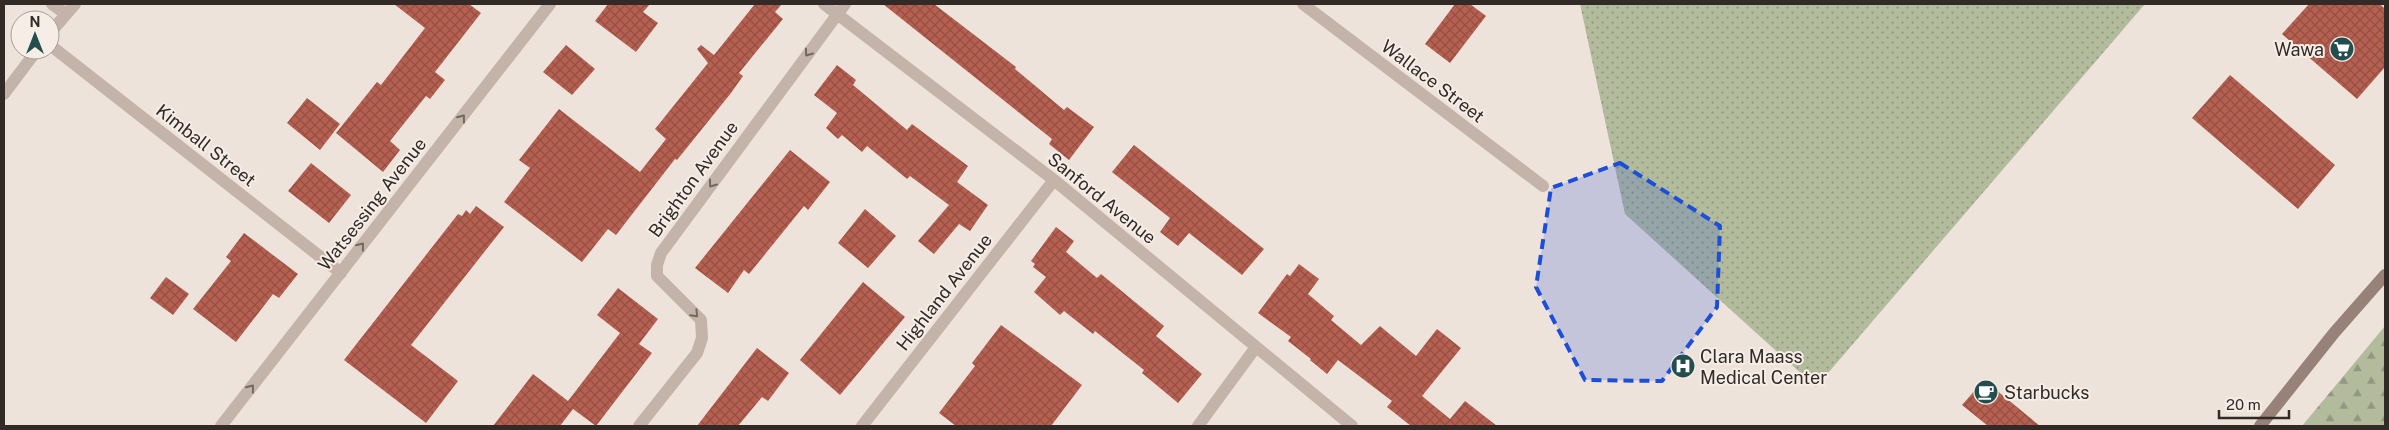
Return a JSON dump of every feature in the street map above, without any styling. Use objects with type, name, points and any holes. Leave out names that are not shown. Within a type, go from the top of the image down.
[{"type":"main road","points":[[2260,426],[2334,333],[2385,275]]},
{"type":"street","points":[[52,4],[66,14]]},
{"type":"street","points":[[60,22],[75,4]]},
{"type":"street","name":"Watsessing Avenue","points":[[221,426],[550,4]]},
{"type":"street","name":"Sanford Avenue","points":[[824,4],[841,9],[1054,180],[1352,426]]},
{"type":"street","name":"Wallace Street","points":[[1302,4],[1543,186]]},
{"type":"street","name":"Brighton Avenue","points":[[639,426],[697,353],[702,338],[701,320],[657,276],[657,265],[661,254],[841,9]]},
{"type":"street","name":"Kimball Street","points":[[60,53],[340,273]]},
{"type":"street","points":[[4,94],[30,60]]},
{"type":"street","name":"Highland Avenue","points":[[862,426],[1054,180]]},
{"type":"street","points":[[1198,426],[1256,347]]},
{"type":"highlighted area","points":[[1620,163],[1720,226],[1717,307],[1662,381],[1585,380],[1536,287],[1551,188]]},
{"type":"green space","points":[[1580,4],[2145,4],[1816,387],[1625,214]]},
{"type":"green space","points":[[2385,326],[2385,426],[2302,426]]},
{"type":"building","points":[[394,4],[469,4],[481,13],[435,72],[445,80],[430,99],[426,96],[390,141],[400,150],[383,172],[336,133],[377,82],[381,85],[425,28]]},
{"type":"building","points":[[608,4],[650,4],[643,12],[658,23],[636,52],[595,21]]},
{"type":"building","points":[[755,4],[782,4],[775,12],[783,19],[739,73],[743,76],[731,93],[677,160],[675,159],[616,235],[608,229],[582,262],[504,202],[530,168],[519,160],[559,109],[640,172],[666,139],[655,129],[708,63],[697,49],[701,45],[714,55]]},
{"type":"building","points":[[883,4],[934,4],[1016,67],[1015,69],[1064,110],[1067,107],[1094,127],[1069,160],[1049,144],[1052,139]]},
{"type":"building","points":[[1455,4],[1470,4],[1486,16],[1450,63],[1425,44]]},
{"type":"building","name":"Wawa","points":[[2309,4],[2380,4],[2385,9],[2385,67],[2357,99],[2282,34]]},
{"type":"building","points":[[566,45],[595,69],[572,95],[543,72]]},
{"type":"building","points":[[837,65],[856,80],[853,85],[907,130],[912,124],[968,166],[957,182],[988,205],[970,231],[959,224],[934,254],[918,241],[949,205],[910,176],[907,179],[867,146],[862,152],[842,135],[838,139],[826,128],[837,113],[814,95]]},
{"type":"building","name":"Wawa","points":[[2230,75],[2335,165],[2298,209],[2192,118]]},
{"type":"building","points":[[307,98],[340,124],[320,150],[287,123]]},
{"type":"building","points":[[1134,145],[1264,249],[1242,275],[1189,233],[1178,246],[1160,232],[1170,218],[1112,172]]},
{"type":"building","points":[[790,150],[830,182],[808,210],[804,206],[749,274],[744,270],[728,293],[695,268]]},
{"type":"building","points":[[311,163],[351,195],[329,223],[288,191]]},
{"type":"building","points":[[476,206],[504,227],[411,345],[458,381],[426,423],[344,360],[458,214],[462,216],[466,210],[470,214]]},
{"type":"building","points":[[865,209],[896,236],[868,268],[838,243]]},
{"type":"building","points":[[1056,227],[1074,241],[1066,252],[1097,278],[1101,274],[1164,326],[1156,336],[1202,374],[1178,403],[1142,373],[1144,370],[1095,331],[1093,334],[1064,311],[1060,315],[1034,292],[1046,277],[1033,267],[1035,264],[1031,261]]},
{"type":"building","points":[[244,233],[298,274],[279,298],[273,294],[236,342],[193,309],[231,261],[226,257]]},
{"type":"building","points":[[1299,264],[1319,279],[1308,294],[1334,316],[1331,320],[1361,345],[1380,326],[1416,356],[1437,329],[1461,348],[1422,396],[1450,419],[1465,401],[1497,426],[1411,426],[1387,407],[1392,401],[1338,360],[1327,374],[1288,341],[1291,337],[1258,313],[1287,274],[1290,276]]},
{"type":"building","points":[[166,277],[189,294],[173,315],[150,298]]},
{"type":"building","points":[[863,282],[905,317],[840,395],[800,360]]},
{"type":"building","points":[[618,288],[658,319],[639,344],[652,353],[596,426],[573,409],[560,426],[493,426],[533,374],[568,401],[620,333],[597,315]]},
{"type":"building","points":[[1001,325],[1082,385],[1051,426],[956,426],[939,413],[975,366],[972,363]]},
{"type":"building","points":[[757,348],[789,373],[768,401],[762,397],[738,426],[697,426]]},
{"type":"building","name":"Starbucks","points":[[1984,380],[2040,426],[1988,426],[1962,405]]},
{"type":"place","name":"Wawa","points":[[2342,49]]},
{"type":"place","name":"Clara Maass Medical Center","points":[[1683,366]]},
{"type":"place","name":"Starbucks","points":[[1986,392]]}]
